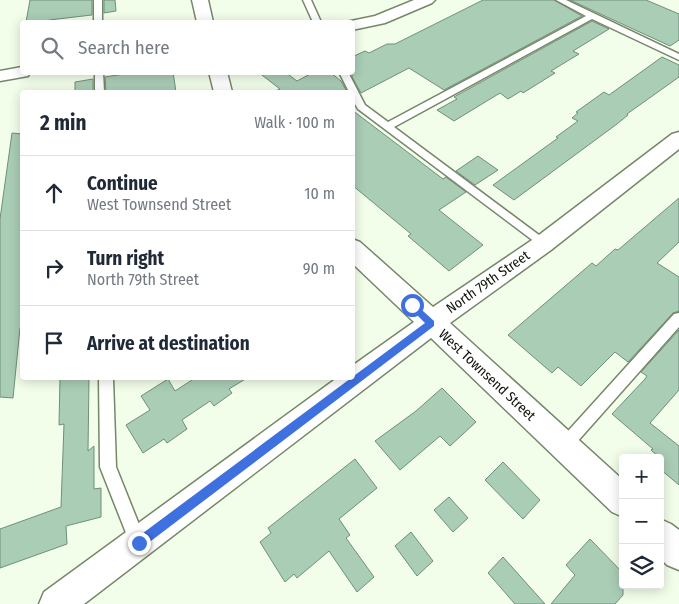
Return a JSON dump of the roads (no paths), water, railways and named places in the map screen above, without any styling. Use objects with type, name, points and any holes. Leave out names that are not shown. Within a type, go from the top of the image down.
[{"type":"street","points":[[200,0],[205,20]]},
{"type":"street","points":[[355,24],[379,20],[427,0]]},
{"type":"street","points":[[0,76],[20,72]]},
{"type":"street","points":[[219,75],[222,90]]},
{"type":"street","name":"North 79th Street","points":[[62,602],[431,323],[543,244],[679,138]]},
{"type":"street","name":"West Townsend Street","points":[[355,251],[621,499]]},
{"type":"street","points":[[664,540],[679,553]]},
{"type":"lane","points":[[98,0],[98,20]]},
{"type":"lane","points":[[308,0],[316,20]]},
{"type":"lane","points":[[560,0],[679,57]]},
{"type":"lane","points":[[387,127],[593,15]]},
{"type":"lane","points":[[99,75],[100,90]]},
{"type":"lane","points":[[345,75],[352,90]]},
{"type":"lane","points":[[355,95],[361,107],[543,244]]},
{"type":"lane","points":[[564,446],[679,318]]},
{"type":"lane","points":[[106,380],[108,467],[139,543]]}]
